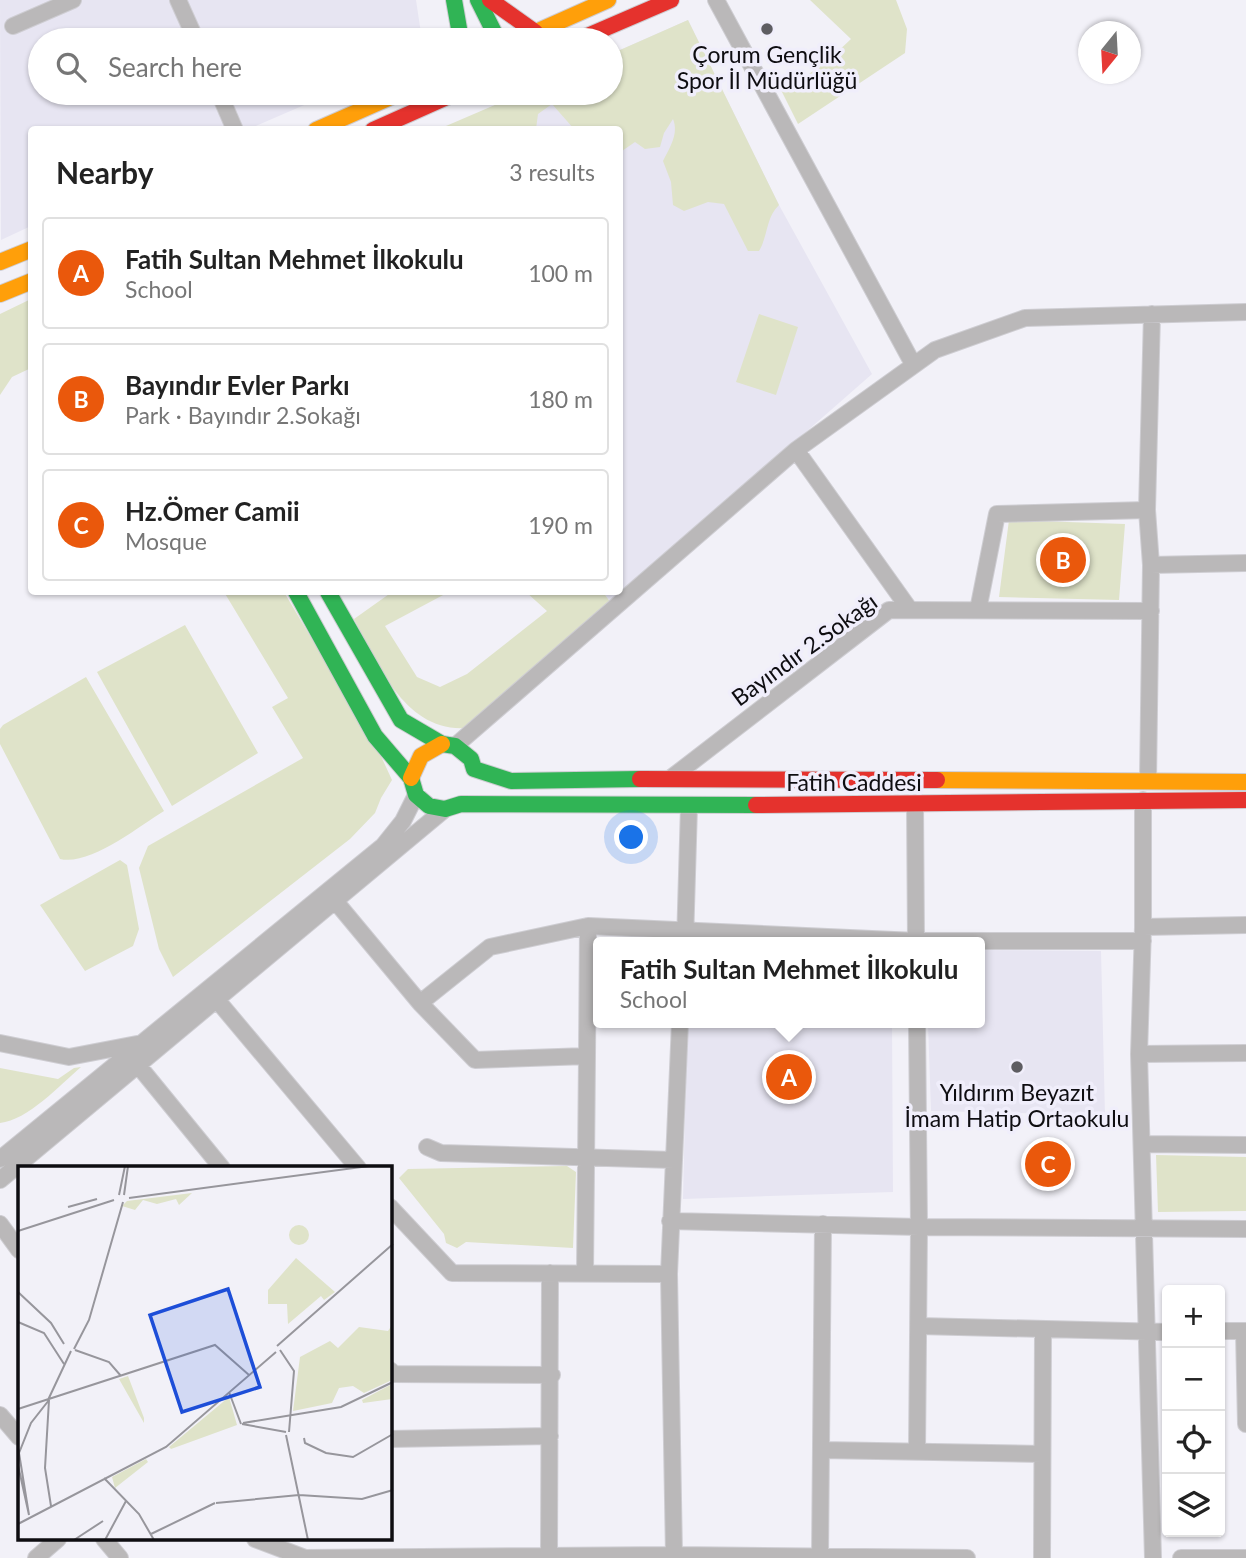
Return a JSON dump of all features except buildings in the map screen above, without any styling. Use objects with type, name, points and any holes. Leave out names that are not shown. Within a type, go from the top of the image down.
[{"type":"main road","points":[[454,0],[459,28]]},
{"type":"main road","points":[[478,0],[492,28]]},
{"type":"main road","points":[[490,0],[529,28]]},
{"type":"main road","points":[[544,28],[608,0]]},
{"type":"main road","points":[[606,28],[671,0]]},
{"type":"main road","points":[[325,126],[373,105]]},
{"type":"main road","points":[[382,126],[429,105]]},
{"type":"main road","points":[[0,262],[28,251]]},
{"type":"main road","points":[[0,294],[28,283]]},
{"type":"main road","points":[[298,595],[375,736],[411,778],[416,795],[429,806],[445,809]]},
{"type":"main road","points":[[330,595],[401,720],[471,759],[474,781]]},
{"type":"main road","points":[[411,778],[414,762],[426,749],[448,745]]},
{"type":"main road","name":"Fatih Caddesi","points":[[461,804],[474,781],[671,778],[1246,782]]},
{"type":"main road","name":"Fatih Caddesi","points":[[445,809],[461,804],[915,805],[1246,800]]},
{"type":"street","points":[[13,26],[73,0]]},
{"type":"street","points":[[178,0],[191,28]]},
{"type":"street","points":[[716,0],[913,364]]},
{"type":"street","points":[[224,105],[232,126]]},
{"type":"street","points":[[448,745],[796,450],[935,350],[1025,318],[1246,312]]},
{"type":"street","points":[[1148,781],[1151,565],[1147,510],[1152,314]]},
{"type":"street","points":[[796,450],[910,610]]},
{"type":"street","points":[[978,610],[997,514],[1147,510]]},
{"type":"street","points":[[1151,565],[1246,563]]},
{"type":"street","name":"Bayındır 2.Sokağı","points":[[671,778],[889,610],[1151,611]]},
{"type":"street","points":[[0,1159],[383,846],[402,821],[416,795]]},
{"type":"street","points":[[1143,800],[1143,934],[1139,1054],[1153,1558]]},
{"type":"street","points":[[915,805],[916,937]]},
{"type":"street","points":[[685,935],[688,806]]},
{"type":"street","points":[[0,1180],[445,809]]},
{"type":"street","points":[[336,902],[420,1003],[475,1060],[587,1056]]},
{"type":"street","points":[[985,939],[1143,934],[1246,925]]},
{"type":"street","points":[[420,1003],[489,947],[588,926],[685,935],[762,937]]},
{"type":"street","points":[[584,1274],[588,926]]},
{"type":"street","points":[[217,1000],[356,1166]]},
{"type":"street","points":[[674,1555],[668,1275],[680,1028]]},
{"type":"street","points":[[917,1028],[917,1452]]},
{"type":"street","points":[[0,1042],[69,1057],[140,1044]]},
{"type":"street","points":[[1139,1054],[1246,1054]]},
{"type":"street","points":[[137,1064],[219,1166]]},
{"type":"street","points":[[1142,1144],[1246,1145]]},
{"type":"street","points":[[427,1147],[441,1153],[673,1160]]},
{"type":"street","points":[[392,1214],[452,1273],[668,1275]]},
{"type":"street","points":[[670,1221],[919,1227],[1246,1229]]},
{"type":"street","points":[[0,1224],[18,1249]]},
{"type":"street","points":[[820,1558],[823,1224]]},
{"type":"street","points":[[549,1557],[550,1273]]},
{"type":"street","points":[[919,1326],[1162,1332]]},
{"type":"street","points":[[1042,1558],[1044,1331]]},
{"type":"street","points":[[1225,1331],[1245,1331],[1246,1424]]},
{"type":"street","points":[[392,1372],[551,1375]]},
{"type":"street","points":[[0,1415],[18,1436]]},
{"type":"street","points":[[392,1439],[550,1436]]},
{"type":"street","points":[[821,1450],[1042,1454]]},
{"type":"street","points":[[36,1558],[57,1540]]},
{"type":"street","points":[[105,1540],[120,1558]]},
{"type":"street","points":[[258,1540],[305,1558],[674,1555],[967,1558]]},
{"type":"street","points":[[1181,1558],[1246,1558]]},
{"type":"shaded area","points":[[0,0],[416,0],[420,28],[28,28],[28,105],[304,105],[256,126],[28,126],[28,227],[1,240]]},
{"type":"shaded area","points":[[688,20],[779,205],[872,374],[623,592],[623,126],[448,126],[496,105],[623,105],[623,49]]},
{"type":"shaded area","points":[[605,595],[620,595],[611,603]]},
{"type":"shaded area","name":"Yıldırım Beyazıt İmam Hatip Ortaokulu","points":[[985,950],[1101,951],[1105,1115],[931,1111],[928,1028],[985,1028]]},
{"type":"shaded area","points":[[687,1028],[892,1028],[893,1192],[683,1199]]},
{"type":"green space","points":[[810,0],[896,0],[907,29],[905,53],[798,124],[781,90],[818,68],[851,39]]},
{"type":"green space","points":[[688,20],[779,205],[772,215],[759,251],[748,251],[724,204],[708,202],[684,211],[673,205],[671,182],[663,161],[674,135],[673,119],[664,133],[660,147],[645,149],[635,142],[623,150],[623,126],[571,126],[553,105],[623,105],[623,49]]},
{"type":"green space","points":[[495,105],[551,105],[538,114],[536,126],[446,126]]},
{"type":"green space","points":[[28,300],[28,369],[12,377],[0,395],[0,314]]},
{"type":"green space","points":[[759,314],[798,327],[776,395],[736,382]]},
{"type":"green space","points":[[1009,520],[1125,524],[1119,600],[999,597]]},
{"type":"green space","points":[[226,595],[286,595],[380,754],[392,780],[375,813],[350,839],[173,977],[159,949],[139,868],[148,846],[303,758],[272,707],[288,698]]},
{"type":"green space","points":[[388,595],[443,595],[385,626],[417,677],[440,687],[467,674],[547,611],[529,595],[605,595],[611,603],[466,728],[445,726],[426,719],[410,707],[384,674],[354,619]]},
{"type":"green space","points":[[185,625],[258,753],[172,806],[97,672]]},
{"type":"green space","points":[[86,677],[164,811],[99,851],[72,860],[60,859],[0,744],[0,729]]},
{"type":"green space","points":[[120,860],[127,865],[139,929],[133,946],[85,971],[40,905]]},
{"type":"green space","points":[[81,1067],[32,1109],[11,1121],[0,1123],[0,1068],[58,1079],[74,1068]]},
{"type":"green space","points":[[1156,1155],[1246,1157],[1246,1211],[1158,1212]]},
{"type":"green space","points":[[567,1166],[576,1172],[573,1248],[466,1242],[457,1248],[446,1243],[444,1234],[399,1178],[408,1169]]},
{"type":"traffic: fast","points":[[454,0],[459,28]]},
{"type":"traffic: fast","points":[[478,0],[492,28]]},
{"type":"traffic: fast","points":[[298,595],[375,736],[411,778],[416,795],[429,806],[445,809],[461,804],[756,805]]},
{"type":"traffic: fast","points":[[330,595],[401,720],[442,744],[455,746],[471,759],[474,769],[511,781],[640,779]]},
{"type":"traffic: slow","points":[[545,28],[608,0]]},
{"type":"traffic: slow","points":[[325,126],[373,105]]},
{"type":"traffic: slow","points":[[0,262],[28,251]]},
{"type":"traffic: slow","points":[[0,294],[28,283]]},
{"type":"traffic: slow","points":[[411,778],[421,756],[442,744]]},
{"type":"traffic: slow","points":[[937,780],[1246,782]]},
{"type":"traffic: jam","points":[[490,0],[529,28]]},
{"type":"traffic: jam","points":[[606,28],[671,0]]},
{"type":"traffic: jam","points":[[382,126],[429,105]]},
{"type":"traffic: jam","points":[[640,779],[937,780]]},
{"type":"traffic: jam","points":[[756,805],[1246,800]]},
{"type":"place","name":"Çorum Gençlik Spor İl Müdürlüğü","points":[[767,29]]},
{"type":"place","name":"Bayındır Evler Parkı","points":[[1063,560]]},
{"type":"place","name":"Yıldırım Beyazıt İmam Hatip Ortaokulu","points":[[1017,1067]]},
{"type":"place","name":"Fatih Sultan Mehmet İlkokulu","points":[[789,1077]]},
{"type":"place","name":"Hz.Ömer Camii","points":[[1048,1164]]}]
